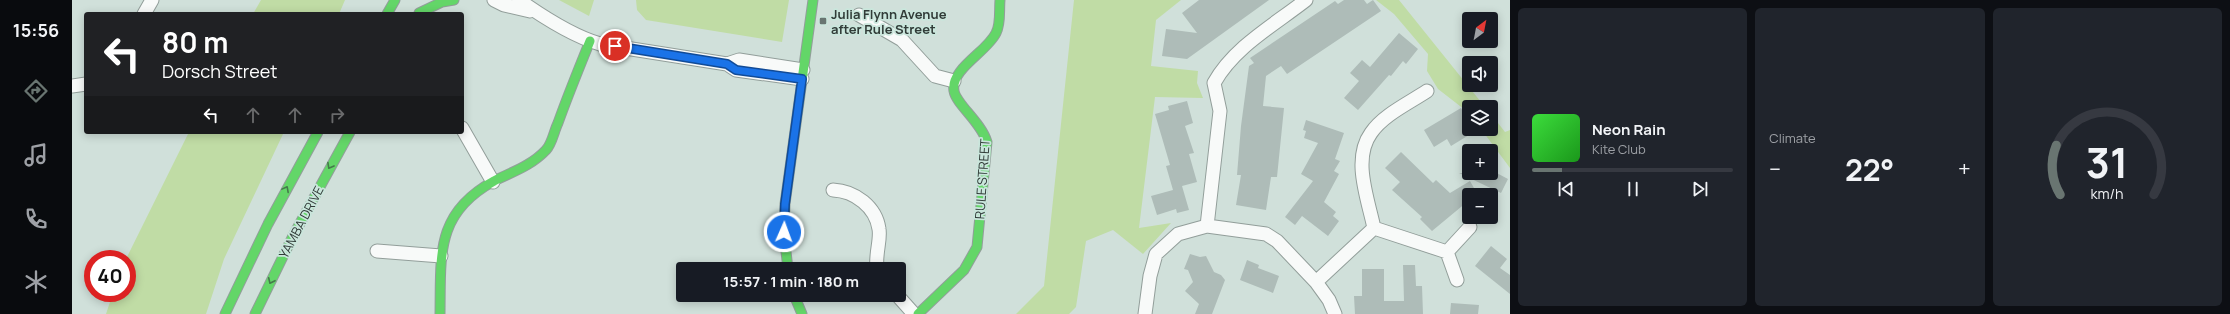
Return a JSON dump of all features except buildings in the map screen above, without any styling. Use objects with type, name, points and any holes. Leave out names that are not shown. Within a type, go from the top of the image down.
[{"type":"street","points":[[145,12],[152,0]]},
{"type":"street","points":[[388,12],[395,0]]},
{"type":"street","points":[[420,12],[426,0]]},
{"type":"street","points":[[423,12],[442,2],[454,0]]},
{"type":"street","points":[[494,0],[504,5],[537,13]]},
{"type":"street","points":[[519,0],[537,13],[595,42],[727,64],[739,60],[802,74]]},
{"type":"street","points":[[787,262],[784,234],[785,204],[813,0]]},
{"type":"street","points":[[859,15],[902,40],[935,76],[954,82],[959,72],[991,42],[997,32],[1000,0]]},
{"type":"street","points":[[1207,226],[1220,111],[1214,83],[1223,67],[1237,52],[1306,0]]},
{"type":"street","points":[[440,314],[441,256],[448,227],[456,211],[468,198],[493,182],[532,163],[548,149],[595,42]]},
{"type":"street","name":"RULE STREET","points":[[918,314],[964,270],[977,247],[987,142],[986,133],[954,93],[954,82]]},
{"type":"street","points":[[72,86],[84,84]]},
{"type":"street","points":[[1374,228],[1362,163],[1363,148],[1371,132],[1385,119],[1427,91]]},
{"type":"street","points":[[464,131],[493,182]]},
{"type":"street","points":[[225,314],[271,217],[317,134]]},
{"type":"street","name":"YAMBA DRIVE","points":[[256,314],[293,236],[349,134]]},
{"type":"street","points":[[833,190],[841,190],[860,198],[873,212],[879,230],[877,262]]},
{"type":"street","points":[[1145,314],[1150,276],[1156,254],[1178,234],[1207,226],[1266,234],[1277,241],[1316,282],[1329,300],[1335,314]]},
{"type":"street","points":[[1447,252],[1470,227]]},
{"type":"street","points":[[1316,282],[1374,228]]},
{"type":"street","points":[[1374,228],[1447,252]]},
{"type":"street","points":[[377,251],[441,256]]},
{"type":"street","points":[[1447,252],[1457,280]]},
{"type":"street","points":[[797,302],[802,314]]},
{"type":"street","points":[[903,302],[914,314]]},
{"type":"green space","points":[[261,0],[345,0],[340,12],[254,12]]},
{"type":"green space","points":[[559,0],[594,0],[589,16]]},
{"type":"green space","points":[[636,0],[789,0],[782,42],[646,20],[637,10]]},
{"type":"green space","points":[[1074,0],[1181,0],[1156,20],[1151,66],[1198,71],[1197,83],[1203,98],[1155,97],[1139,228],[1171,223],[1143,254],[1113,230],[1086,241],[1076,307],[1069,314],[1016,314],[1044,286]]},
{"type":"green space","points":[[1376,0],[1399,0],[1462,78],[1462,92],[1473,92],[1479,100],[1462,100],[1462,108],[1438,89],[1427,71],[1428,54],[1394,14]]},
{"type":"green space","points":[[1498,123],[1505,132],[1510,130],[1510,168],[1498,152],[1498,144],[1492,144],[1486,136],[1498,136]]},
{"type":"green space","points":[[188,134],[283,134],[224,259],[206,314],[106,314],[110,302],[136,302],[136,250],[130,250]]},
{"type":"traffic: fast","points":[[388,12],[395,0]]},
{"type":"traffic: fast","points":[[421,12],[442,2],[454,0]]},
{"type":"traffic: fast","points":[[787,262],[784,234],[785,204],[813,0]]},
{"type":"traffic: fast","points":[[918,314],[964,270],[977,247],[987,142],[980,127],[959,102],[954,91],[954,83],[963,68],[985,47],[996,33],[999,22],[1000,0]]},
{"type":"traffic: fast","points":[[440,314],[442,254],[445,237],[451,222],[461,207],[475,193],[494,181],[528,164],[540,156],[548,147],[590,41]]},
{"type":"traffic: fast","points":[[225,314],[268,224],[317,134]]},
{"type":"traffic: fast","points":[[255,314],[293,236],[349,134]]},
{"type":"traffic: fast","points":[[797,302],[802,314]]},
{"type":"place","name":"Julia Flynn Avenue after Rule Street","points":[[823,21]]},
{"type":"route","points":[[615,46],[727,64],[736,70],[802,79],[785,204],[784,232]]}]
